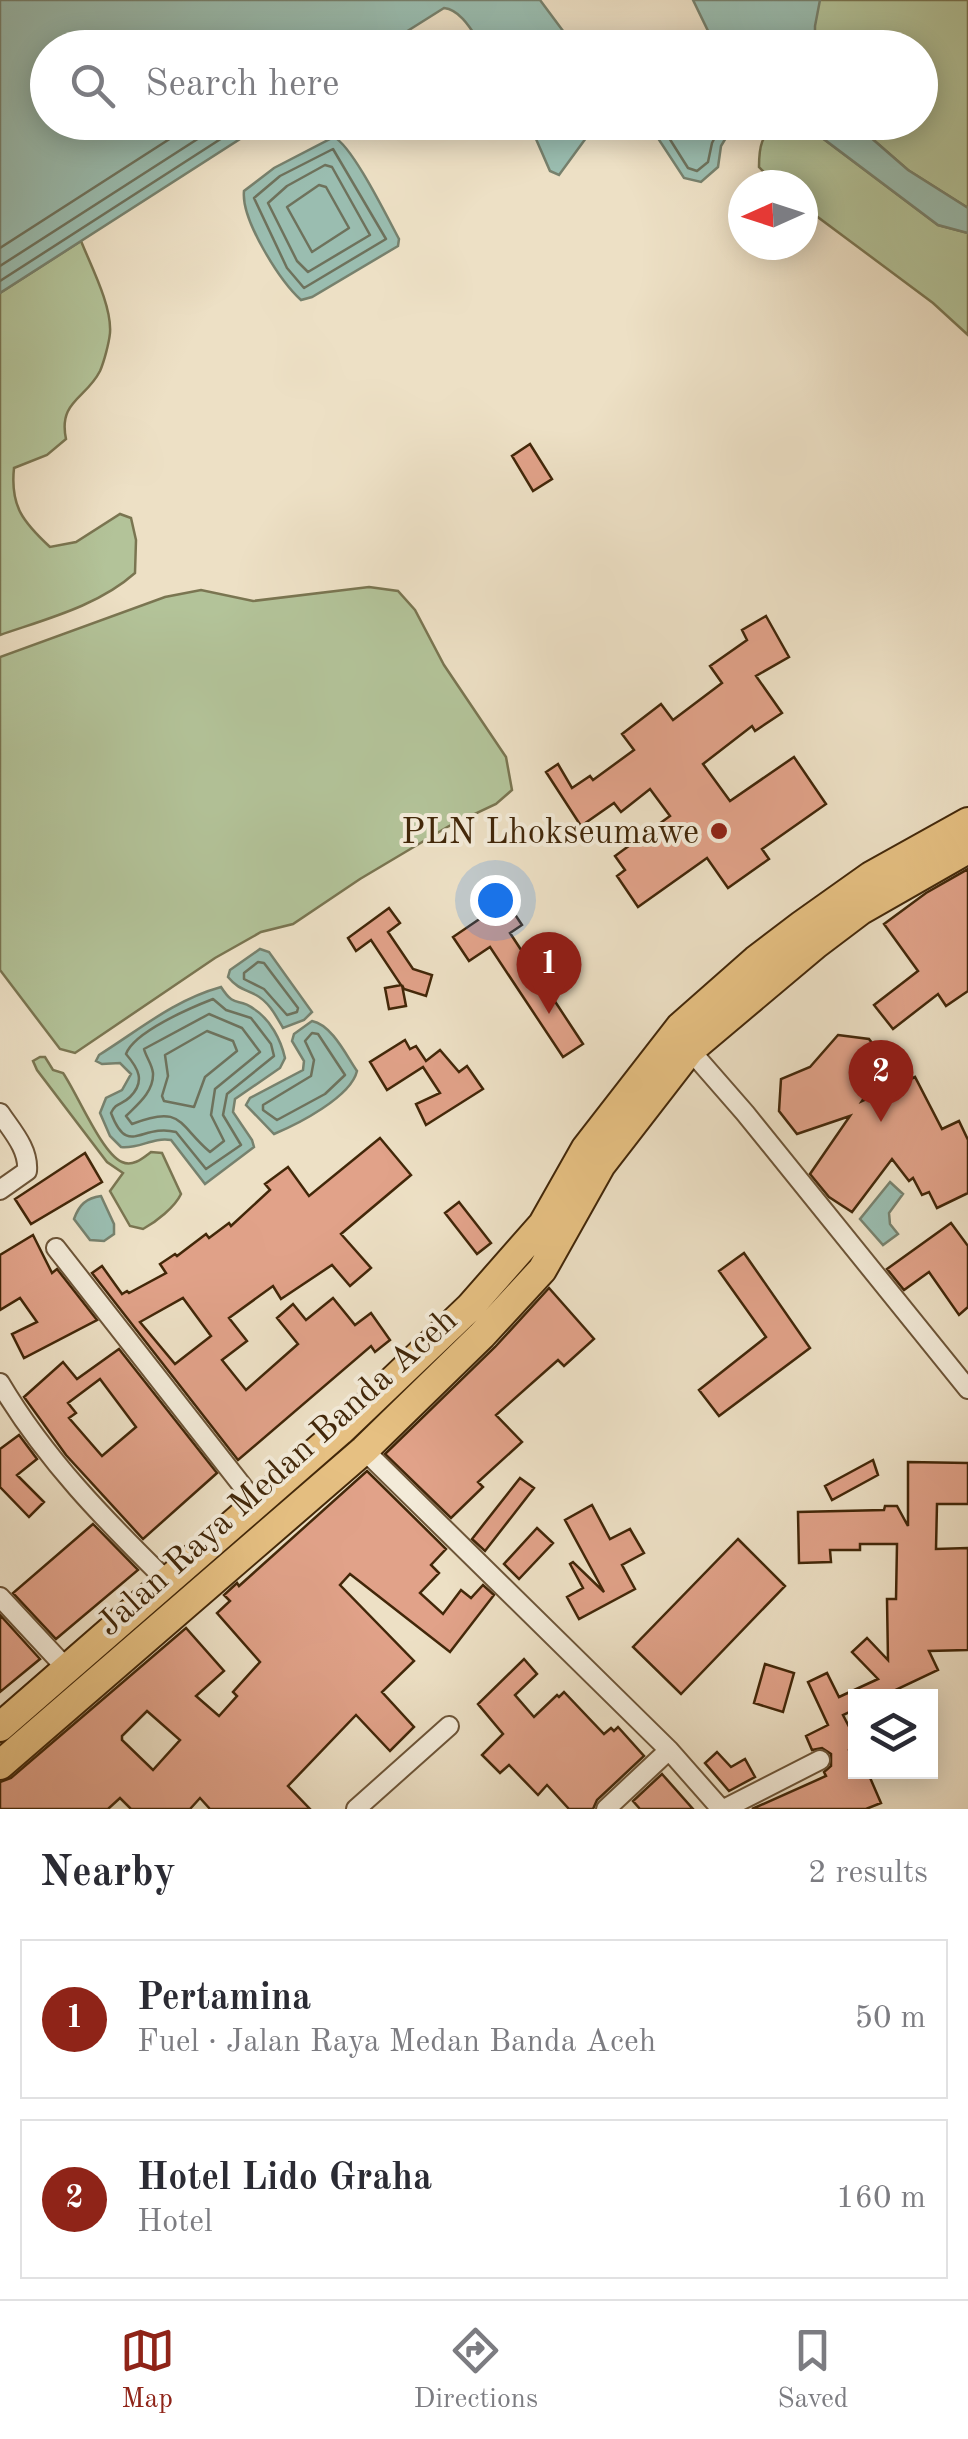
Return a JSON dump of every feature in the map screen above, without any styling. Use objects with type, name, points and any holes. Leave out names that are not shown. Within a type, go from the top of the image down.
[{"type":"highway","name":"Jalan Raya Medan Banda Aceh","points":[[0,1727],[433,1345],[542,1224],[586,1148],[680,1027],[802,925],[871,876],[968,822]]},
{"type":"highway","name":"Jalan Raya Medan Banda Aceh","points":[[0,1765],[364,1450],[482,1335],[542,1270],[601,1166],[690,1050],[861,910],[968,849]]},
{"type":"street","points":[[690,1050],[746,1113],[968,1389]]},
{"type":"street","points":[[0,1113],[24,1150],[28,1166],[27,1171],[0,1190]]},
{"type":"street","points":[[56,1248],[255,1502]]},
{"type":"street","points":[[0,1383],[30,1430],[87,1501],[167,1580]]},
{"type":"street","points":[[364,1450],[669,1750],[722,1809],[820,1760]]},
{"type":"street","points":[[0,1597],[67,1670]]},
{"type":"street","points":[[356,1809],[449,1726]]},
{"type":"street","points":[[606,1809],[669,1750]]},
{"type":"shaded area","points":[[725,0],[968,0],[968,208],[908,170],[874,140],[938,140],[938,30],[745,30]]},
{"type":"shaded area","points":[[763,140],[825,140],[938,225],[968,233],[968,335],[933,303],[818,217],[818,170],[762,170]]},
{"type":"shaded area","points":[[81,241],[108,311],[110,333],[106,352],[100,371],[66,416],[66,439],[47,455],[14,468],[14,493],[26,521],[50,547],[76,542],[120,514],[131,518],[136,540],[135,573],[88,603],[0,635],[0,293]]},
{"type":"shaded area","points":[[369,587],[398,591],[415,610],[444,665],[506,757],[512,790],[496,804],[449,826],[293,924],[261,932],[215,958],[75,1053],[60,1049],[0,970],[0,657],[165,597],[201,590],[253,601]]},
{"type":"shaded area","points":[[45,1057],[53,1070],[63,1073],[114,1157],[130,1163],[151,1152],[162,1153],[181,1194],[154,1222],[143,1229],[130,1226],[110,1191],[123,1173],[107,1162],[37,1070],[33,1061]]},
{"type":"water","points":[[0,0],[540,0],[562,30],[472,30],[462,18],[444,8],[409,30],[30,30],[30,140],[238,140],[0,293]]},
{"type":"water","points":[[693,0],[820,0],[815,30],[708,30]]},
{"type":"water","points":[[328,140],[338,140],[369,183],[399,239],[398,246],[301,300],[264,249],[245,203],[244,191],[274,168]]},
{"type":"water","points":[[536,140],[585,140],[559,175],[550,171]]},
{"type":"water","points":[[659,140],[725,140],[718,167],[701,182],[684,178]]},
{"type":"water","points":[[825,140],[874,140],[908,170],[968,208],[968,233],[938,225]]},
{"type":"water","points":[[260,949],[269,952],[312,1012],[304,1020],[283,1028],[265,1001],[228,977],[230,970]]},
{"type":"water","points":[[221,987],[234,1001],[248,1005],[265,1018],[278,1037],[285,1058],[280,1068],[235,1099],[233,1112],[254,1147],[205,1184],[171,1140],[121,1147],[110,1136],[100,1113],[106,1098],[122,1090],[131,1074],[120,1063],[96,1061],[99,1055],[172,1008]]},
{"type":"water","points":[[312,1021],[332,1034],[357,1071],[353,1081],[334,1100],[274,1134],[246,1105],[250,1098],[303,1070],[304,1061],[292,1041],[294,1034]]},
{"type":"water","points":[[890,1182],[903,1194],[889,1213],[890,1224],[898,1234],[883,1245],[860,1219]]},
{"type":"water","points":[[101,1196],[114,1224],[114,1234],[104,1241],[90,1240],[74,1219],[84,1203]]},
{"type":"building","points":[[530,444],[552,479],[533,491],[512,456]]},
{"type":"building","points":[[766,616],[789,657],[756,676],[782,713],[755,731],[752,726],[703,764],[730,801],[794,757],[826,804],[762,849],[769,859],[728,888],[707,858],[638,907],[617,876],[625,870],[615,856],[670,816],[650,789],[621,812],[614,803],[581,826],[546,772],[558,764],[572,788],[590,776],[593,780],[634,750],[622,734],[661,704],[673,720],[722,683],[710,666],[747,640],[742,630]]},
{"type":"building","points":[[968,869],[968,991],[946,1006],[938,994],[893,1029],[874,1005],[918,971],[884,924]]},
{"type":"building","points":[[506,901],[522,925],[510,933],[583,1044],[563,1057],[490,947],[469,961],[453,937]]},
{"type":"building","points":[[389,908],[400,923],[388,932],[413,969],[432,975],[426,996],[402,985],[406,1006],[389,1009],[385,988],[401,985],[371,940],[356,951],[348,938]]},
{"type":"building","points":[[838,1035],[869,1039],[887,1063],[862,1101],[915,1077],[942,1129],[959,1121],[968,1140],[968,1193],[937,1208],[929,1192],[922,1195],[913,1178],[909,1181],[892,1159],[852,1212],[829,1197],[810,1174],[850,1116],[797,1134],[779,1111],[781,1079],[810,1067]]},
{"type":"building","points":[[405,1040],[410,1049],[416,1046],[426,1061],[440,1050],[459,1072],[467,1066],[483,1089],[426,1125],[416,1104],[440,1093],[423,1067],[387,1090],[370,1062]]},
{"type":"building","points":[[380,1138],[411,1175],[341,1234],[371,1268],[350,1286],[332,1265],[281,1299],[273,1286],[229,1318],[247,1341],[222,1360],[246,1390],[298,1344],[277,1318],[293,1304],[306,1320],[333,1298],[355,1325],[371,1313],[390,1340],[375,1352],[371,1346],[238,1460],[92,1273],[102,1266],[122,1294],[166,1273],[160,1264],[206,1234],[209,1238],[229,1223],[231,1226],[270,1190],[265,1184],[288,1167],[309,1196]],"holes":[[[183,1298],[211,1336],[175,1364],[140,1322]]]},
{"type":"building","points":[[85,1153],[102,1182],[31,1224],[15,1199]]},
{"type":"building","points":[[459,1202],[491,1243],[477,1254],[445,1213]]},
{"type":"building","points":[[951,1223],[968,1246],[968,1307],[959,1315],[929,1272],[904,1290],[887,1269]]},
{"type":"building","points":[[33,1235],[52,1273],[57,1269],[97,1320],[24,1358],[12,1334],[37,1322],[20,1298],[0,1310],[0,1255]]},
{"type":"building","points":[[744,1253],[810,1348],[719,1416],[699,1390],[766,1337],[719,1271]]},
{"type":"building","points":[[549,1288],[594,1339],[564,1366],[558,1360],[496,1415],[522,1442],[478,1482],[483,1487],[451,1518],[385,1454],[495,1347]]},
{"type":"building","points":[[119,1349],[217,1473],[143,1539],[66,1455],[24,1397],[63,1362],[77,1379]],"holes":[[[100,1379],[136,1427],[102,1456],[69,1418],[76,1413],[68,1403]]]},
{"type":"building","points":[[19,1435],[37,1459],[17,1475],[44,1502],[29,1517],[0,1487],[0,1449]]},
{"type":"building","points":[[873,1460],[878,1475],[832,1500],[825,1486]]},
{"type":"building","points":[[908,1462],[968,1463],[968,1504],[937,1504],[936,1549],[968,1548],[968,1650],[929,1651],[938,1670],[898,1689],[856,1689],[878,1679],[852,1652],[867,1638],[888,1660],[887,1599],[896,1599],[897,1544],[860,1544],[860,1550],[830,1550],[831,1562],[799,1563],[798,1512],[884,1510],[885,1506],[897,1506],[908,1526]]},
{"type":"building","points":[[367,1471],[446,1549],[431,1565],[439,1573],[420,1593],[443,1614],[461,1590],[471,1598],[483,1585],[494,1595],[450,1652],[350,1574],[340,1585],[414,1661],[382,1692],[414,1727],[390,1751],[356,1715],[288,1786],[310,1809],[210,1809],[200,1798],[190,1809],[131,1809],[120,1798],[108,1809],[0,1809],[0,1782],[11,1778],[186,1628],[224,1671],[196,1696],[219,1716],[237,1696],[233,1692],[260,1662],[217,1613],[230,1601],[224,1595],[237,1583],[239,1586]],"holes":[[[147,1711],[180,1740],[153,1770],[122,1736]]]},
{"type":"building","points":[[520,1478],[534,1488],[485,1551],[472,1539]]},
{"type":"building","points":[[592,1505],[610,1539],[630,1529],[644,1553],[622,1565],[635,1589],[579,1619],[567,1597],[583,1588],[570,1564],[573,1562],[604,1592],[565,1520]]},
{"type":"building","points":[[93,1524],[138,1570],[56,1639],[13,1593]]},
{"type":"building","points":[[537,1528],[553,1543],[519,1579],[504,1564]]},
{"type":"building","points":[[738,1539],[785,1586],[681,1694],[633,1647]]},
{"type":"building","points":[[0,1615],[40,1659],[0,1692]]},
{"type":"building","points":[[524,1659],[537,1674],[515,1695],[534,1717],[564,1692],[604,1734],[618,1727],[644,1756],[597,1800],[593,1809],[569,1809],[547,1785],[538,1795],[509,1765],[500,1773],[482,1755],[503,1734],[478,1704]]},
{"type":"building","points":[[765,1664],[794,1673],[783,1712],[754,1703]]},
{"type":"building","points":[[827,1673],[839,1697],[848,1693],[848,1713],[843,1715],[848,1725],[848,1779],[871,1779],[881,1803],[866,1809],[752,1809],[826,1776],[831,1754],[822,1748],[812,1750],[806,1736],[828,1725],[808,1682]]},
{"type":"building","points":[[717,1752],[731,1767],[745,1759],[755,1777],[729,1791],[705,1763]]},
{"type":"building","points":[[662,1774],[693,1809],[640,1809],[633,1801]]},
{"type":"place","name":"PLN Lhokseumawe","points":[[719,831]]},
{"type":"place","name":"Pertamina","points":[[549,1014]]},
{"type":"place","name":"Hotel Lido Graha","points":[[881,1122]]}]
